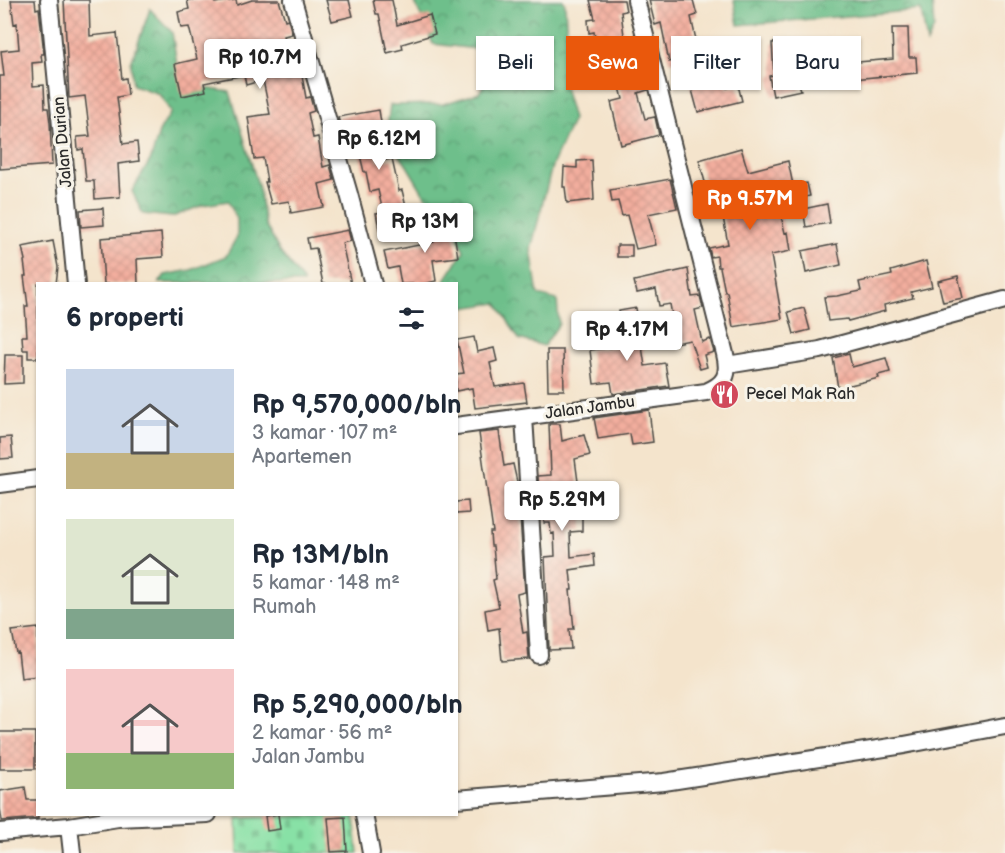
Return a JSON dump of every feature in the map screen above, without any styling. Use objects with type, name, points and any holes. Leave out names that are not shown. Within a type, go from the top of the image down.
[{"type":"street","name":"Jalan Durian","points":[[49,0],[76,282]]},
{"type":"street","points":[[293,0],[372,282]]},
{"type":"street","points":[[636,0],[727,365],[820,350],[1005,300]]},
{"type":"street","name":"Jalan Jambu","points":[[458,426],[706,392],[722,383],[727,365]]},
{"type":"street","points":[[524,417],[539,655]]},
{"type":"street","points":[[0,484],[36,479]]},
{"type":"street","points":[[458,799],[664,782],[904,745],[1005,726]]},
{"type":"street","points":[[0,832],[69,826],[118,816]]},
{"type":"street","points":[[364,816],[371,853]]},
{"type":"street","points":[[69,826],[72,853]]},
{"type":"green space","points":[[414,0],[563,0],[567,36],[562,80],[573,119],[552,166],[531,249],[538,295],[557,300],[559,324],[544,346],[519,339],[497,303],[458,309],[458,282],[446,282],[445,280],[464,251],[449,215],[425,196],[386,137],[390,105],[443,104],[479,93],[481,90],[554,90],[554,36],[476,36],[476,49],[433,44]]},
{"type":"green space","points":[[734,0],[932,0],[934,28],[927,43],[921,10],[738,25]]},
{"type":"green space","points":[[150,9],[172,32],[177,65],[191,86],[230,92],[258,185],[265,224],[280,252],[303,282],[160,282],[165,275],[191,270],[226,256],[237,237],[237,219],[228,201],[203,205],[172,217],[143,214],[132,191],[151,159],[159,132],[171,112],[159,94],[133,85],[131,63]]},
{"type":"green space","points":[[354,816],[358,853],[238,853],[237,818]]},
{"type":"building","points":[[11,0],[35,0],[36,9],[39,8],[44,54],[41,54],[42,62],[32,63],[33,86],[44,85],[45,108],[48,108],[50,123],[52,165],[0,169],[0,76],[4,76],[1,51],[19,49],[17,23],[14,24]]},
{"type":"building","points":[[64,0],[89,0],[90,36],[117,33],[122,79],[126,78],[128,95],[117,97],[123,144],[137,142],[139,161],[118,164],[120,197],[95,199],[94,181],[86,181],[83,149],[78,150],[77,137],[90,136],[85,96],[69,98]]},
{"type":"building","points":[[187,0],[215,0],[215,3],[236,0],[237,5],[252,0],[279,0],[292,34],[284,36],[290,57],[298,56],[306,98],[310,97],[314,111],[308,113],[313,138],[318,137],[323,167],[330,165],[334,180],[319,184],[324,207],[291,213],[289,201],[271,204],[265,182],[267,182],[263,158],[254,159],[248,117],[270,114],[263,80],[246,85],[244,75],[204,83],[206,91],[182,96],[175,64],[197,59],[189,27],[181,28],[178,12],[189,9]]},
{"type":"building","points":[[326,0],[349,0],[353,16],[332,21]]},
{"type":"building","points":[[373,0],[392,0],[397,25],[430,15],[435,34],[402,44],[403,49],[387,53],[379,14],[376,14]]},
{"type":"building","points":[[590,0],[624,0],[626,11],[621,12],[624,36],[595,36],[594,32],[589,33],[588,20],[595,19]]},
{"type":"building","points":[[649,0],[693,0],[697,15],[691,17],[695,36],[671,36],[671,62],[669,62],[661,23],[655,25]]},
{"type":"building","points":[[892,28],[908,28],[909,57],[916,57],[917,73],[861,78],[861,62],[893,59]]},
{"type":"building","points":[[773,75],[773,90],[801,90],[773,96],[769,76]]},
{"type":"building","points":[[621,90],[648,90],[638,93],[645,119],[655,117],[659,135],[621,145],[611,102],[623,99]]},
{"type":"building","points":[[692,90],[739,90],[742,101],[698,112]]},
{"type":"building","points":[[379,110],[382,129],[370,131],[378,161],[392,159],[399,191],[402,190],[406,207],[417,204],[421,220],[379,229],[376,213],[383,212],[378,190],[370,192],[355,134],[343,136],[338,117]]},
{"type":"building","points":[[741,148],[748,171],[788,161],[793,185],[807,183],[810,196],[778,203],[785,233],[788,232],[791,251],[771,255],[782,319],[733,327],[727,292],[725,292],[720,267],[718,267],[717,256],[711,257],[709,248],[728,244],[721,206],[712,208],[699,160]]},
{"type":"building","points":[[592,160],[594,200],[567,203],[565,187],[563,187],[564,167],[577,168],[577,161]]},
{"type":"building","points":[[670,179],[677,208],[648,214],[656,245],[636,249],[627,215],[622,216],[618,201],[612,202],[610,190]]},
{"type":"building","points":[[827,204],[830,223],[806,227],[803,209]]},
{"type":"building","points":[[103,208],[104,225],[81,227],[80,210]]},
{"type":"building","points":[[451,215],[458,257],[433,260],[436,281],[401,282],[398,267],[388,269],[384,252],[434,242],[431,218]]},
{"type":"building","points":[[348,230],[351,241],[342,243],[351,282],[323,282],[316,248],[309,249],[307,238]]},
{"type":"building","points":[[161,233],[163,257],[137,259],[138,282],[104,282],[101,238]]},
{"type":"building","points":[[53,241],[58,267],[56,282],[36,282],[36,358],[28,358],[28,350],[23,350],[22,336],[27,336],[25,306],[28,306],[22,247]]},
{"type":"building","points":[[837,244],[841,265],[806,273],[802,251]]},
{"type":"building","points":[[617,245],[632,245],[632,257],[617,257]]},
{"type":"building","points":[[926,261],[932,287],[911,292],[913,298],[884,305],[885,311],[848,321],[847,319],[828,321],[824,297],[861,291],[859,282],[892,275],[891,271]]},
{"type":"building","points":[[688,269],[692,297],[700,296],[703,308],[695,310],[702,342],[710,339],[714,352],[704,355],[707,367],[700,369],[690,340],[670,344],[668,333],[675,332],[670,304],[659,306],[656,289],[637,293],[634,281]]},
{"type":"building","points":[[958,276],[963,298],[943,302],[938,281]]},
{"type":"building","points":[[636,308],[645,366],[665,363],[669,386],[613,394],[611,382],[594,384],[590,350],[624,346],[619,311]]},
{"type":"building","points":[[804,308],[810,330],[794,334],[788,312]]},
{"type":"building","points":[[474,337],[477,352],[494,348],[497,361],[490,363],[495,387],[524,383],[527,402],[475,408],[472,388],[458,391],[458,374],[464,373],[458,340]]},
{"type":"building","points":[[547,350],[563,350],[564,390],[548,390]]},
{"type":"building","points":[[849,354],[852,367],[886,358],[890,372],[878,375],[879,378],[838,388],[833,358]]},
{"type":"building","points":[[5,355],[23,355],[23,383],[4,384]]},
{"type":"building","points":[[649,410],[653,442],[632,445],[630,434],[598,439],[594,418]]},
{"type":"building","points":[[549,424],[560,424],[562,441],[584,435],[590,455],[575,459],[582,512],[582,531],[570,532],[571,557],[594,554],[595,566],[570,570],[574,629],[569,629],[571,649],[549,650],[545,557],[555,556],[554,533],[551,534],[550,523],[544,523],[543,511],[540,511],[538,476],[551,475]]},
{"type":"building","points":[[499,431],[504,466],[513,464],[518,486],[525,592],[517,594],[523,633],[527,632],[529,659],[502,661],[499,628],[488,630],[485,610],[499,607],[493,580],[496,579],[490,532],[493,532],[479,433]]},
{"type":"building","points":[[11,437],[13,458],[0,459],[0,438]]},
{"type":"building","points":[[468,501],[469,513],[458,514],[458,502]]},
{"type":"building","points":[[36,628],[36,676],[21,678],[18,652],[16,653],[12,631]]},
{"type":"building","points":[[0,732],[35,732],[35,769],[0,769]]},
{"type":"building","points":[[25,787],[27,800],[36,800],[38,818],[2,821],[0,791]]},
{"type":"building","points":[[265,816],[278,816],[280,829],[267,831]]},
{"type":"building","points":[[345,817],[347,851],[331,852],[328,818]]},
{"type":"place","name":"Pecel Mak Rah","points":[[725,394]]}]
